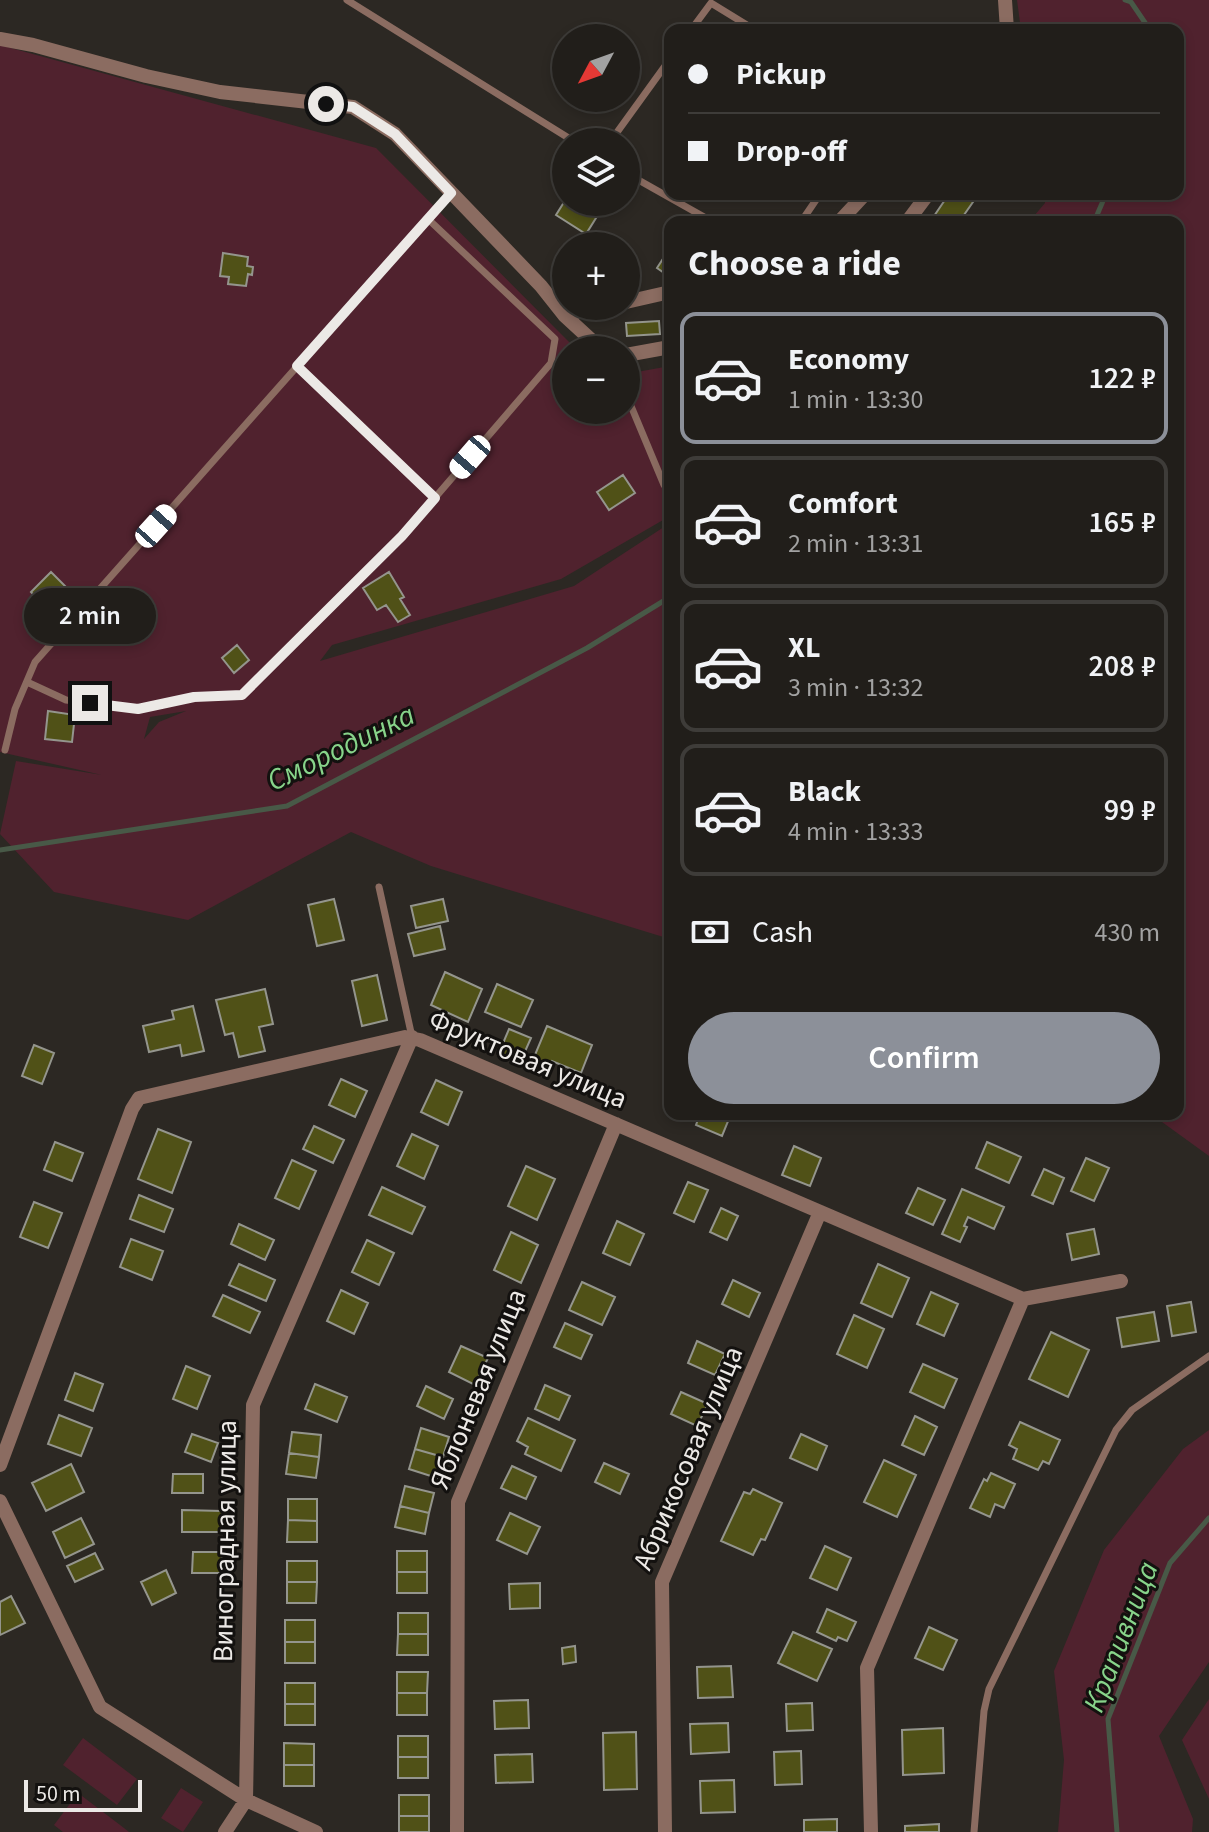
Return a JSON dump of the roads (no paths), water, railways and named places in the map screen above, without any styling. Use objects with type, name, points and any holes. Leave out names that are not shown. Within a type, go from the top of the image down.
[{"type":"street","points":[[1005,0],[1007,24]]},
{"type":"street","points":[[0,39],[220,92],[353,107],[395,134],[552,300]]},
{"type":"street","points":[[845,216],[859,200]]},
{"type":"street","points":[[640,299],[664,293]]},
{"type":"street","points":[[569,320],[587,336]]},
{"type":"street","points":[[640,352],[664,348]]},
{"type":"street","name":"Фруктовая улица","points":[[0,1465],[132,1109],[139,1098],[412,1037],[1023,1299]]},
{"type":"street","name":"Виноградная улица","points":[[246,1800],[253,1405],[412,1037]]},
{"type":"street","name":"Яблоневая улица","points":[[457,1832],[459,1495],[616,1124]]},
{"type":"street","name":"Абрикосовая улица","points":[[665,1832],[662,1582],[820,1212]]},
{"type":"street","points":[[871,1832],[867,1668],[1023,1299],[1121,1281]]},
{"type":"street","points":[[0,1501],[100,1707],[246,1800],[316,1832]]},
{"type":"street","points":[[225,1832],[246,1800]]},
{"type":"lane","points":[[347,0],[553,128]]},
{"type":"lane","points":[[695,24],[711,3],[745,24]]},
{"type":"lane","points":[[620,128],[664,67]]},
{"type":"lane","points":[[640,181],[664,194]]},
{"type":"lane","points":[[5,750],[15,709],[35,662],[451,193]]},
{"type":"lane","points":[[674,200],[702,216]]},
{"type":"lane","points":[[27,682],[66,700],[138,709],[194,697],[242,695],[402,536],[435,498],[551,363],[555,339],[428,219]]},
{"type":"lane","points":[[297,366],[435,498]]},
{"type":"lane","points":[[639,424],[664,485]]},
{"type":"lane","points":[[379,887],[412,1037]]},
{"type":"lane","points":[[974,1832],[984,1711],[989,1689],[1116,1430],[1132,1410],[1209,1356]]},
{"type":"waterway","name":"Смородинка","points":[[1125,0],[1131,2],[1146,24]]},
{"type":"waterway","name":"Смородинка","points":[[1097,216],[1103,200]]},
{"type":"waterway","name":"Смородинка","points":[[0,850],[287,806],[587,648],[664,601]]},
{"type":"waterway","name":"Крапивница","points":[[1117,1832],[1108,1719],[1170,1563],[1209,1518]]}]
